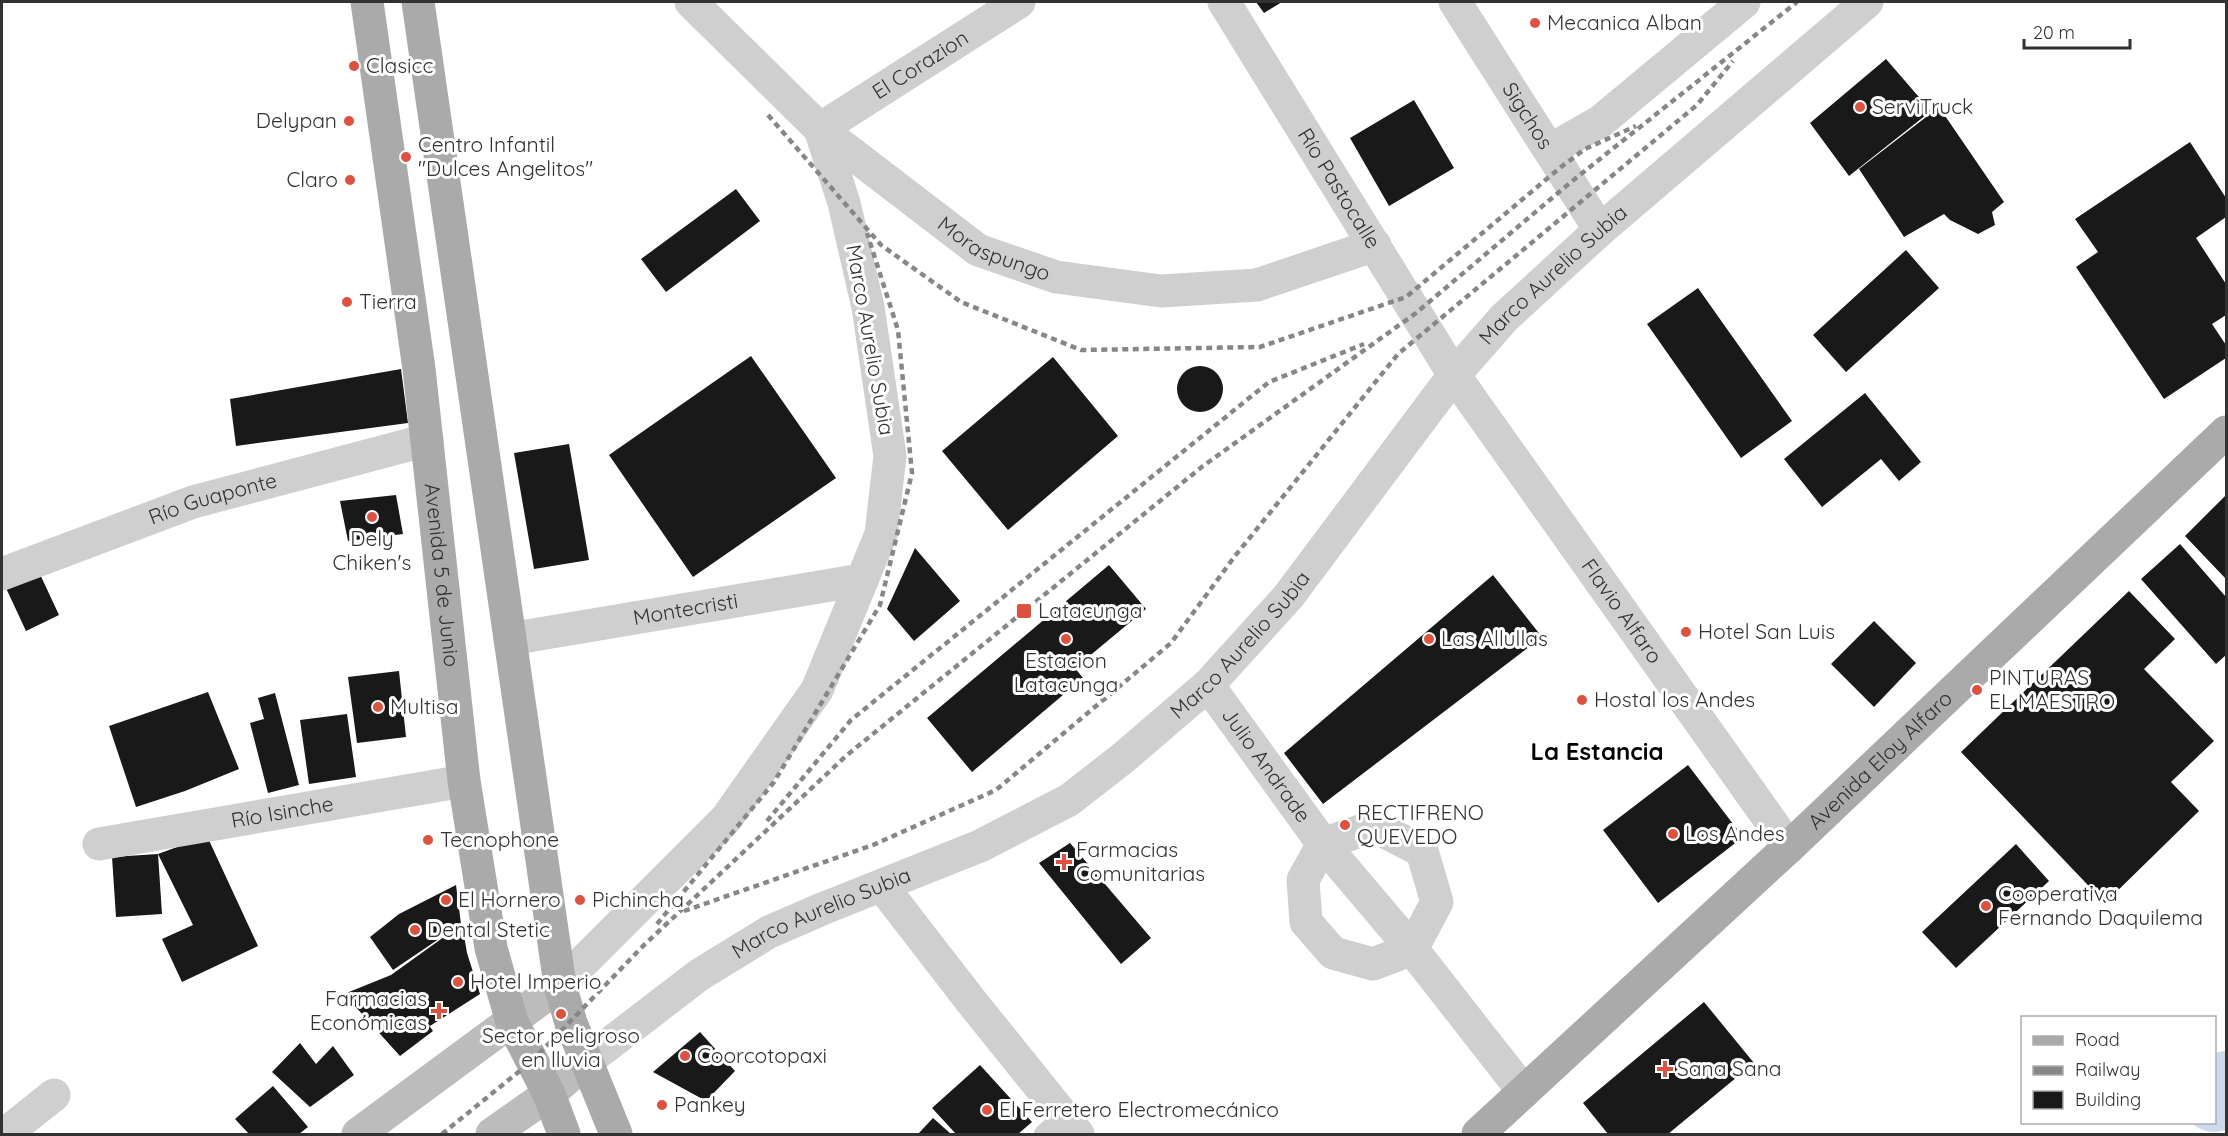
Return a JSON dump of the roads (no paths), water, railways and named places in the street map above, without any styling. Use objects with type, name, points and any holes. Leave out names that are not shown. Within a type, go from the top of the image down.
[{"type":"main road","name":"Avenida 5 de Junio","points":[[367,2],[420,369],[464,781],[491,948],[512,1022],[549,1094],[564,1134]]},
{"type":"main road","points":[[418,2],[560,985],[571,1023],[616,1134]]},
{"type":"main road","points":[[420,369],[470,364]]},
{"type":"main road","name":"Avenida Eloy Alfaro","points":[[1488,1130],[1524,1092],[1789,846],[2226,432]]},
{"type":"main road","name":"Marco Aurelio Subia","points":[[358,1134],[560,985]]},
{"type":"main road","name":"Marco Aurelio Subia","points":[[492,1134],[549,1094],[587,1061]]},
{"type":"street","name":"Moraspungo","points":[[691,2],[820,129],[978,250],[1056,277],[1161,291],[1257,285],[1375,245]]},
{"type":"street","name":"El Corazion","points":[[820,129],[1019,2]]},
{"type":"street","name":"Río Pastocalle","points":[[1224,2],[1454,375]]},
{"type":"street","name":"Sigchos","points":[[1455,2],[1600,230]]},
{"type":"street","points":[[1550,150],[1601,121],[1744,2]]},
{"type":"street","name":"Marco Aurelio Subia","points":[[587,1061],[699,975],[769,932],[980,846],[1069,800],[1123,758],[1208,685],[1288,597],[1454,375],[1504,318],[1600,230],[1867,2]]},
{"type":"street","name":"Marco Aurelio Subia","points":[[560,985],[726,819],[817,690],[881,534],[890,456],[868,307],[844,203],[820,129]]},
{"type":"street","name":"Flavio Alfaro","points":[[1454,375],[1789,846]]},
{"type":"street","name":"Río Guaponte","points":[[2,574],[194,502],[427,440]]},
{"type":"street","name":"Montecristi","points":[[510,639],[861,580]]},
{"type":"street","name":"Julio Andrade","points":[[1208,685],[1323,844],[1412,949],[1524,1092]]},
{"type":"street","name":"Río Isinche","points":[[99,844],[464,781]]},
{"type":"street","name":"Julio Andrade","points":[[1374,826],[1422,851],[1437,902],[1412,949],[1373,964],[1333,953],[1306,922],[1303,880],[1323,844],[1374,826]]},
{"type":"street","points":[[882,886],[971,1001],[1058,1133]]},
{"type":"street","points":[[5,1134],[54,1095]]},
{"type":"waterway","points":[[2216,1097],[2226,1083]]},
{"type":"railway","points":[[442,1134],[532,1061],[643,946],[847,755],[1203,466],[1416,313],[1571,182],[1797,2]]},
{"type":"railway","points":[[684,911],[873,845],[996,790],[1171,643],[1235,556],[1398,354],[1697,105],[1733,61]]},
{"type":"railway","points":[[768,115],[881,245],[961,302],[1081,350],[1260,347],[1406,297],[1585,149],[1636,126]]},
{"type":"railway","points":[[657,924],[774,782],[880,605],[912,473],[898,330],[867,233]]},
{"type":"railway","points":[[767,821],[851,720],[1269,382],[1364,344]]},
{"type":"place","name":"Mecanica Alban","points":[[1535,23]]},
{"type":"place","name":"Clasicc","points":[[354,66]]},
{"type":"place","name":"ServiTruck","points":[[1860,107]]},
{"type":"place","name":"Delypan","points":[[349,121]]},
{"type":"place","name":"Centro Infantil \"Dulces Angelitos\"","points":[[406,157]]},
{"type":"place","name":"Claro","points":[[350,180]]},
{"type":"place","name":"Tierra","points":[[347,302]]},
{"type":"place","name":"Dely Chiken's","points":[[372,517]]},
{"type":"place","name":"Latacunga","points":[[1024,611]]},
{"type":"place","name":"Hotel San Luis","points":[[1686,632]]},
{"type":"place","name":"Estacion Latacunga","points":[[1066,639]]},
{"type":"place","name":"Las Allullas","points":[[1429,639]]},
{"type":"place","name":"PINTURAS EL MAESTRO","points":[[1977,690]]},
{"type":"place","name":"Hostal los Andes","points":[[1582,700]]},
{"type":"place","name":"Multisa","points":[[378,707]]},
{"type":"place","name":"RECTIFRENO QUEVEDO","points":[[1345,825]]},
{"type":"place","name":"Los Andes","points":[[1673,834]]},
{"type":"place","name":"Tecnophone","points":[[428,840]]},
{"type":"place","name":"Farmacias Comunitarias","points":[[1064,862]]},
{"type":"place","name":"El Hornero","points":[[446,900]]},
{"type":"place","name":"Pichincha","points":[[580,900]]},
{"type":"place","name":"Cooperativa Fernando Daquilema","points":[[1986,906]]},
{"type":"place","name":"Dental Stetic","points":[[415,930]]},
{"type":"place","name":"Hotel Imperio","points":[[458,982]]},
{"type":"place","name":"Farmacias Económicas","points":[[439,1011]]},
{"type":"place","name":"Sector peligroso en lluvia","points":[[561,1014]]},
{"type":"place","name":"Coorcotopaxi","points":[[685,1056]]},
{"type":"place","name":"Sana Sana","points":[[1665,1069]]},
{"type":"place","name":"Pankey","points":[[662,1105]]},
{"type":"place","name":"El Ferretero Electromecánico","points":[[987,1110]]},
{"type":"district","name":"La Estancia","points":[[1597,752]]}]
